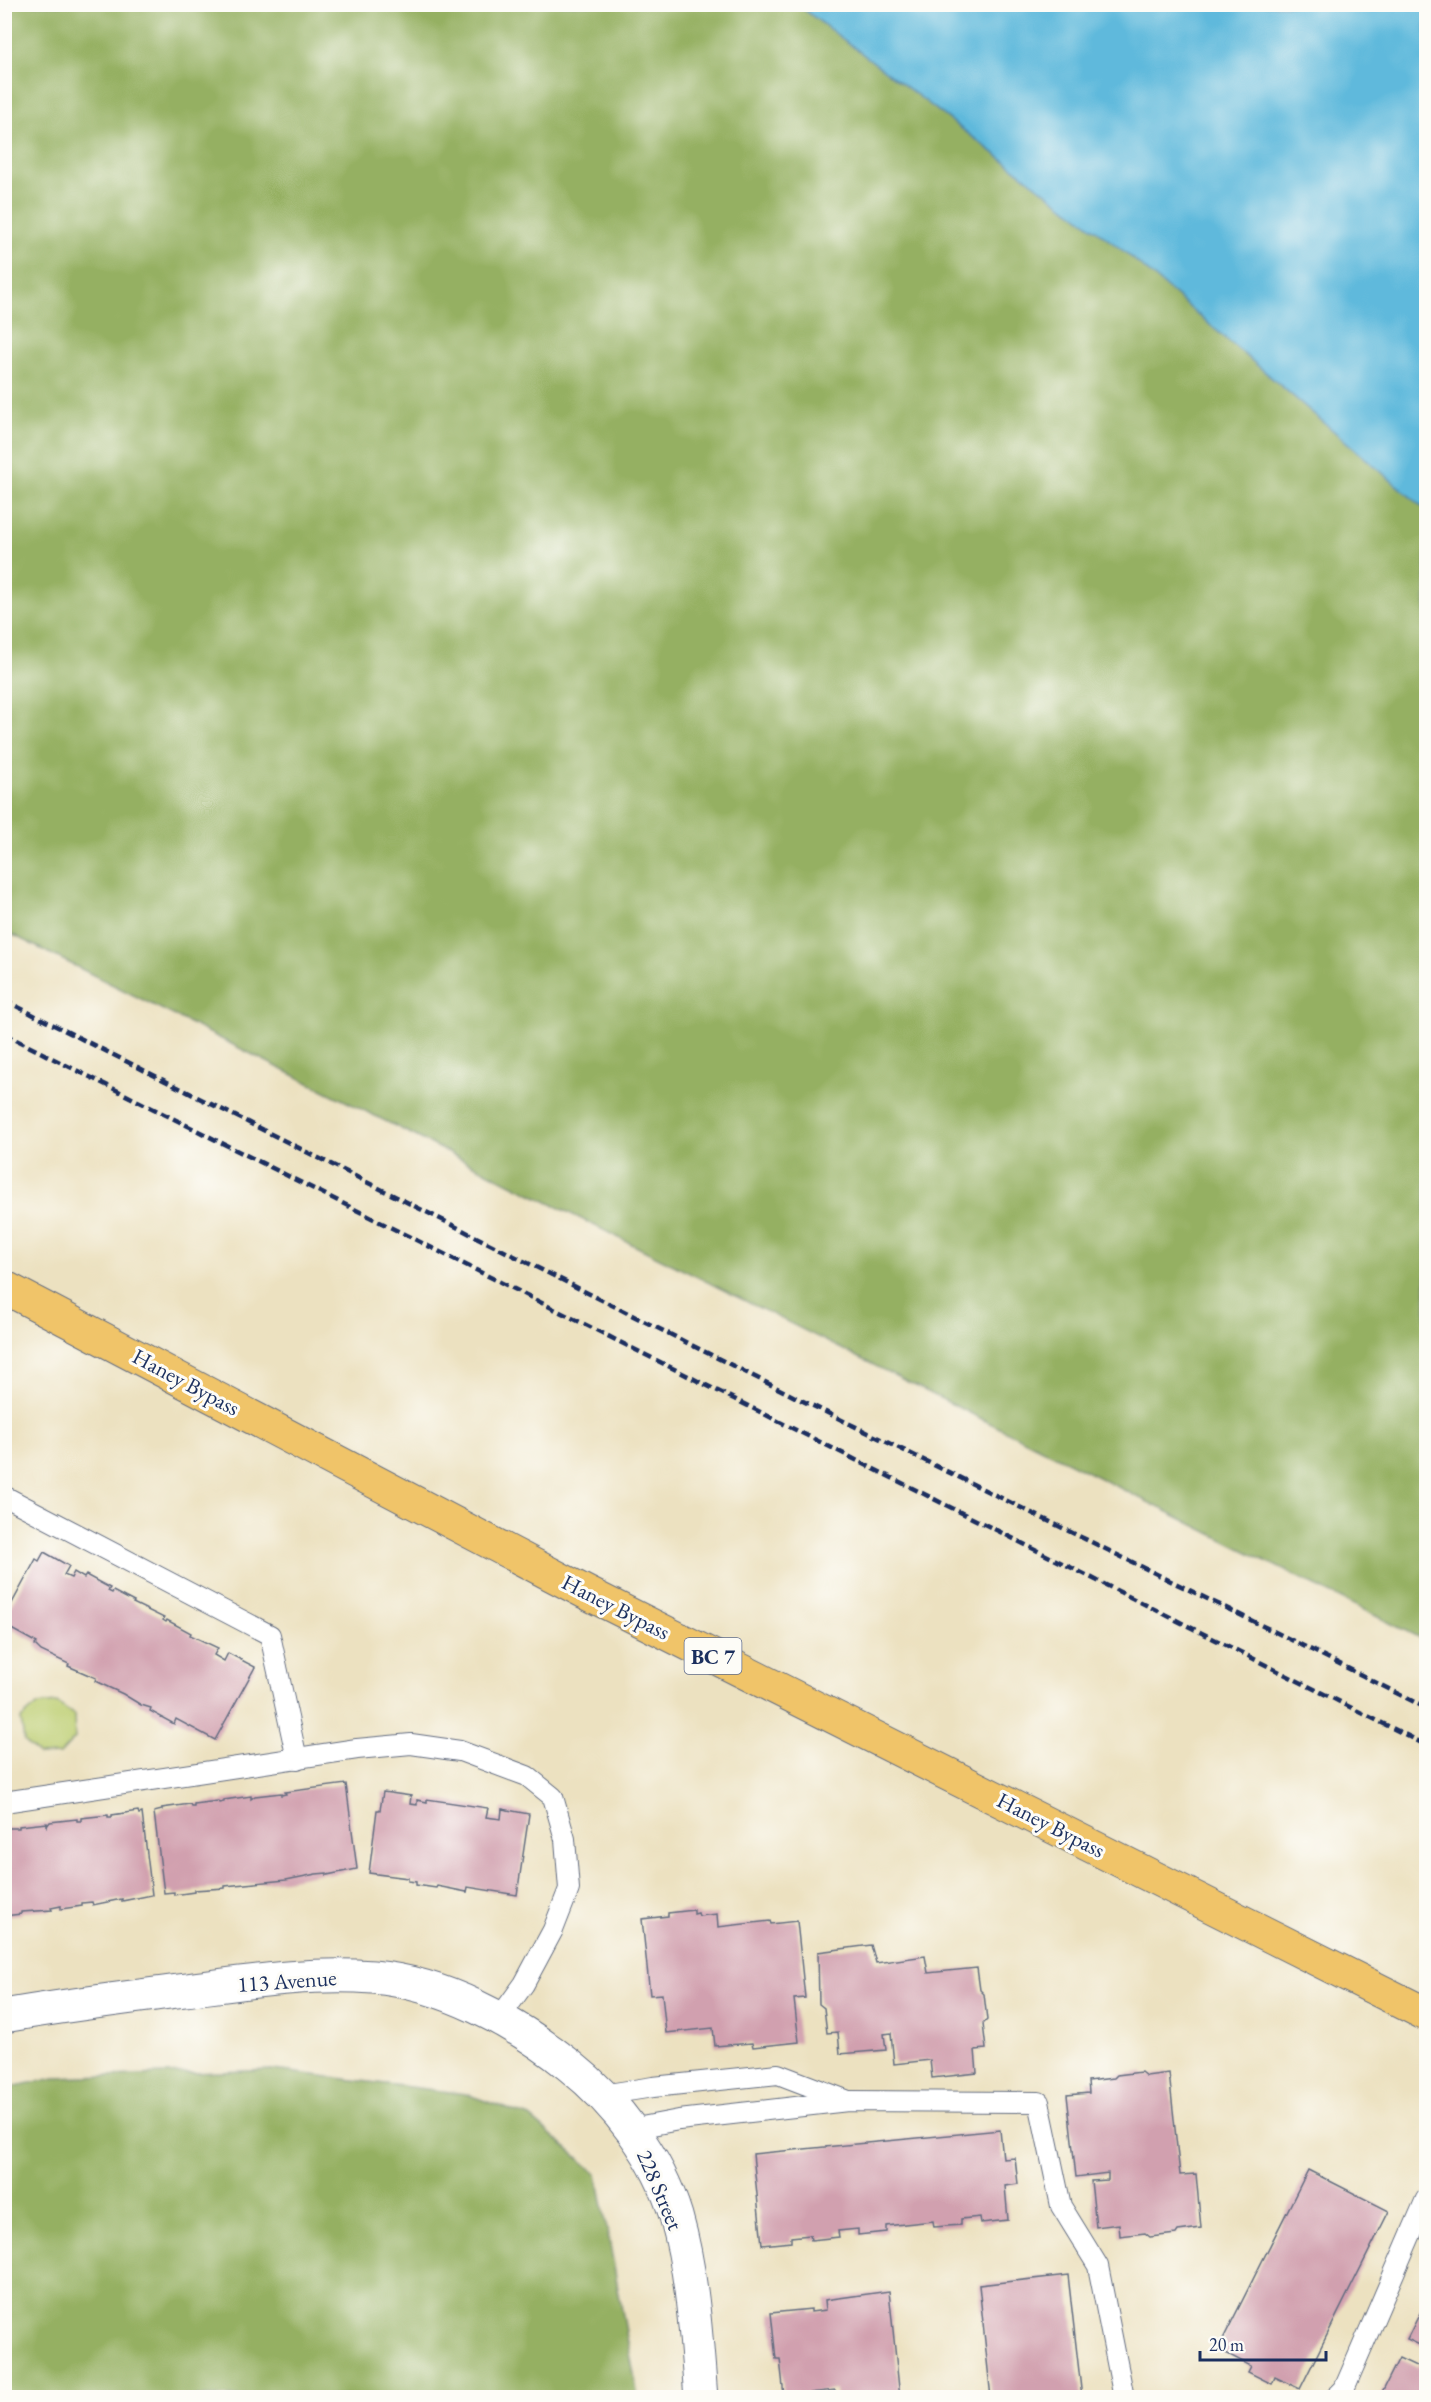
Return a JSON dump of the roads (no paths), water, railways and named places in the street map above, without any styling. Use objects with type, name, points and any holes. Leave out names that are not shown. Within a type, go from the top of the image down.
[{"type":"highway","name":"Haney Bypass","points":[[4,1287],[585,1592],[1426,2014]]},
{"type":"street","name":"113 Avenue","points":[[4,2016],[285,1978],[376,1977],[428,1988],[500,2017],[554,2053]]},
{"type":"street","name":"228 Street","points":[[554,2053],[593,2084],[631,2129],[655,2167],[675,2215],[687,2264],[701,2397]]},
{"type":"lane","points":[[4,1496],[270,1635],[297,1759]]},
{"type":"lane","points":[[4,1802],[357,1749],[411,1744],[460,1751],[527,1776],[553,1797],[565,1839],[569,1889],[553,1930],[524,1984],[500,2017]]},
{"type":"lane","points":[[602,2095],[653,2087],[778,2074],[848,2101]]},
{"type":"lane","points":[[631,2129],[679,2120],[848,2101],[1040,2102],[1062,2206],[1098,2266],[1124,2397]]},
{"type":"lane","points":[[1335,2397],[1344,2389],[1426,2199]]},
{"type":"water","points":[[798,5],[1426,5],[1426,510],[1125,252]]},
{"type":"railway","points":[[4,1000],[803,1401],[1426,1708]]},
{"type":"railway","points":[[4,1034],[1426,1745]]}]
